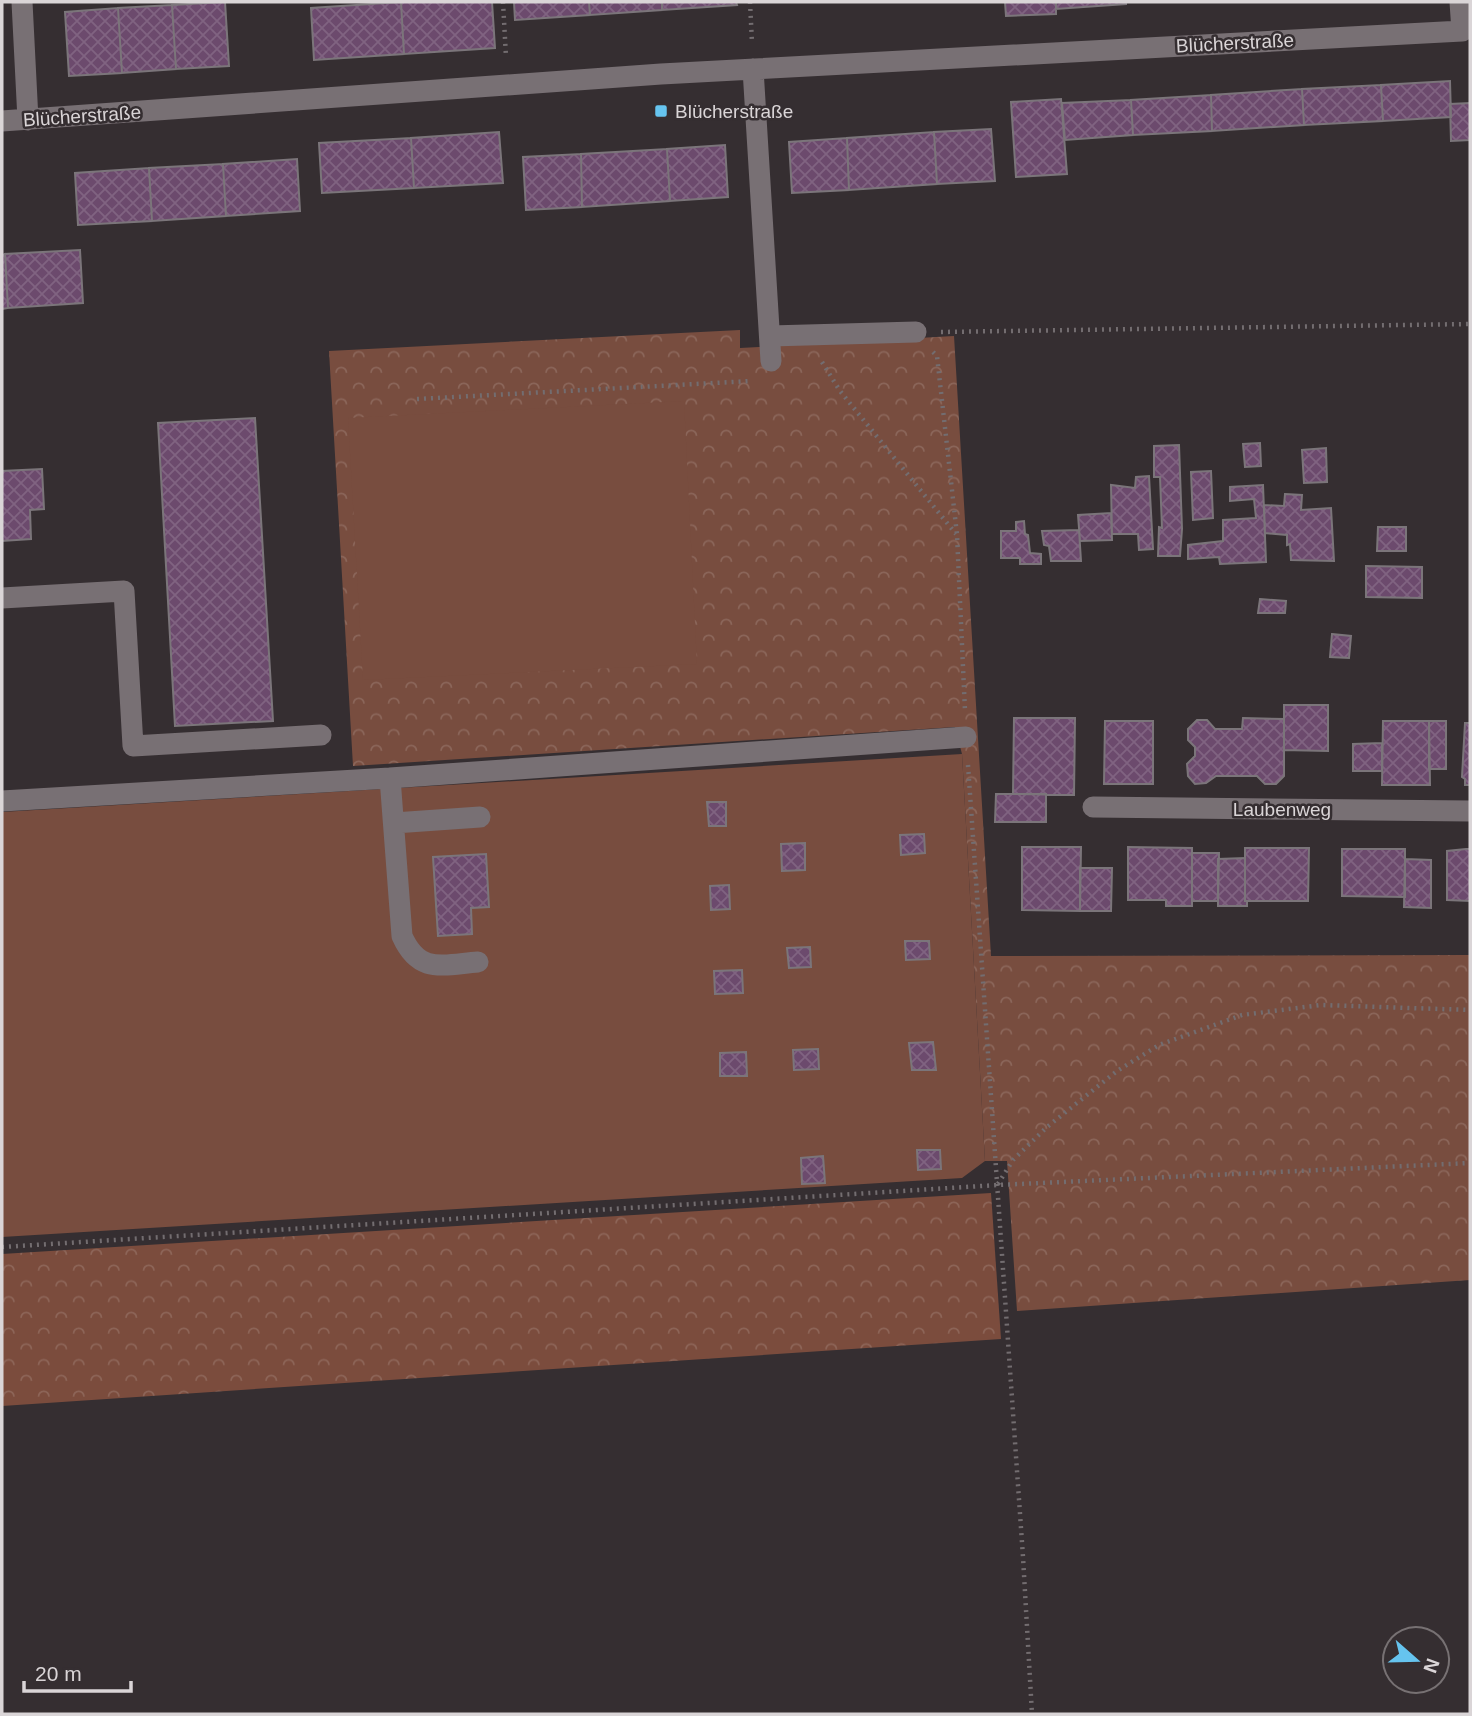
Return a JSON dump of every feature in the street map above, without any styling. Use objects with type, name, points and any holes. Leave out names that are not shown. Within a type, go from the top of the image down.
[{"type":"street","points":[[22,2],[28,120]]},
{"type":"street","points":[[1460,2],[1467,32]]},
{"type":"street","name":"Blücherstraße","points":[[2,121],[753,69],[1467,32]]},
{"type":"street","points":[[753,69],[771,360]]},
{"type":"street","points":[[770,335],[916,332]]},
{"type":"street","points":[[2,598],[124,591],[133,746],[321,735]]},
{"type":"street","points":[[2,801],[390,778],[966,737]]},
{"type":"street","points":[[390,778],[402,936],[410,953],[425,963],[439,966],[478,962]]},
{"type":"street","name":"Laubenweg","points":[[1093,807],[1470,811]]},
{"type":"street","points":[[394,823],[480,817]]},
{"type":"path","points":[[503,2],[508,86]]},
{"type":"path","points":[[750,2],[753,69]]},
{"type":"path","points":[[916,332],[1470,324]]},
{"type":"path","points":[[916,332],[937,356],[957,535],[966,737],[998,1185],[1031,1714]]},
{"type":"path","points":[[804,335],[840,391],[957,535]]},
{"type":"path","points":[[417,399],[768,380],[771,360]]},
{"type":"path","points":[[998,1185],[1013,1160],[1046,1127],[1117,1071],[1160,1045],[1242,1015],[1321,1005],[1470,1010]]},
{"type":"path","points":[[2,1247],[998,1185],[1470,1163]]},
{"type":"green space","points":[[740,330],[740,348],[954,336],[991,956],[1470,955],[1470,1280],[1017,1311],[1007,1161],[985,1161],[962,754],[955,727],[353,766],[329,351]]},
{"type":"green space","points":[[684,401],[697,664],[363,680],[348,418]]},
{"type":"green space","points":[[962,754],[985,1161],[962,1178],[2,1237],[2,812]]},
{"type":"green space","points":[[991,1193],[1001,1339],[2,1406],[2,1254]]},
{"type":"building","points":[[225,2],[229,66],[176,69],[172,5]]},
{"type":"building","points":[[401,2],[492,2],[495,48],[404,54]]},
{"type":"building","points":[[401,2],[404,54],[314,60],[311,8]]},
{"type":"building","points":[[514,2],[589,2],[590,15],[515,20]]},
{"type":"building","points":[[589,2],[662,2],[662,10],[590,15]]},
{"type":"building","points":[[662,2],[736,2],[737,5],[662,10]]},
{"type":"building","points":[[1005,2],[1056,2],[1056,14],[1006,16]]},
{"type":"building","points":[[1056,2],[1126,2],[1126,4],[1056,9]]},
{"type":"building","points":[[172,5],[176,69],[122,73],[118,8]]},
{"type":"building","points":[[118,8],[122,73],[69,76],[65,12]]},
{"type":"building","points":[[1450,81],[1451,117],[1383,121],[1381,85]]},
{"type":"building","points":[[1381,85],[1383,121],[1304,125],[1302,89]]},
{"type":"building","points":[[1302,89],[1304,125],[1212,131],[1211,95]]},
{"type":"building","points":[[1211,95],[1212,131],[1133,135],[1131,100]]},
{"type":"building","points":[[1061,99],[1067,174],[1016,177],[1011,102]]},
{"type":"building","points":[[1131,100],[1133,135],[1065,140],[1062,103]]},
{"type":"building","points":[[1470,103],[1470,140],[1451,141],[1450,104]]},
{"type":"building","points":[[991,129],[995,181],[937,184],[934,132]]},
{"type":"building","points":[[499,132],[503,183],[414,188],[411,138]]},
{"type":"building","points":[[934,132],[937,184],[849,190],[847,138]]},
{"type":"building","points":[[411,138],[414,188],[322,193],[319,143]]},
{"type":"building","points":[[847,138],[849,190],[792,193],[789,142]]},
{"type":"building","points":[[725,145],[728,197],[670,201],[667,149]]},
{"type":"building","points":[[667,149],[670,201],[582,207],[581,154]]},
{"type":"building","points":[[581,154],[582,207],[526,210],[523,157]]},
{"type":"building","points":[[297,159],[300,211],[226,216],[223,164]]},
{"type":"building","points":[[223,164],[226,216],[152,221],[149,168]]},
{"type":"building","points":[[149,168],[152,221],[78,225],[75,173]]},
{"type":"building","points":[[80,250],[83,303],[8,308],[5,254]]},
{"type":"building","points":[[5,254],[8,308],[2,309],[2,255]]},
{"type":"building","points":[[255,418],[273,721],[175,726],[158,423]]},
{"type":"building","points":[[1260,443],[1261,466],[1245,467],[1243,444]]},
{"type":"building","points":[[1179,445],[1182,529],[1180,556],[1158,556],[1159,527],[1162,528],[1160,477],[1154,477],[1154,446]]},
{"type":"building","points":[[1326,448],[1327,482],[1304,483],[1302,450]]},
{"type":"building","points":[[42,469],[44,509],[30,510],[31,539],[2,541],[2,471]]},
{"type":"building","points":[[1211,471],[1213,518],[1193,520],[1191,472]]},
{"type":"building","points":[[1149,476],[1153,549],[1139,550],[1138,534],[1112,534],[1111,485],[1135,488],[1136,477]]},
{"type":"building","points":[[1263,485],[1266,562],[1220,564],[1219,557],[1188,559],[1188,545],[1223,541],[1223,520],[1256,518],[1254,499],[1230,501],[1230,487]]},
{"type":"building","points":[[1285,494],[1302,495],[1301,510],[1331,508],[1334,561],[1291,560],[1287,535],[1265,533],[1264,505],[1284,506]]},
{"type":"building","points":[[1111,513],[1112,540],[1080,541],[1078,515]]},
{"type":"building","points":[[1024,521],[1030,553],[1041,554],[1041,564],[1020,564],[1020,558],[1001,558],[1001,531],[1016,531],[1016,522]]},
{"type":"building","points":[[1378,527],[1406,527],[1406,551],[1377,551]]},
{"type":"building","points":[[1079,530],[1081,561],[1051,561],[1049,546],[1044,545],[1042,531]]},
{"type":"building","points":[[1366,566],[1422,567],[1422,598],[1366,597]]},
{"type":"building","points":[[1260,599],[1286,601],[1285,613],[1258,613]]},
{"type":"building","points":[[1332,634],[1351,636],[1349,658],[1330,657]]},
{"type":"building","points":[[1284,705],[1328,705],[1328,751],[1284,750]]},
{"type":"building","points":[[1014,718],[1075,718],[1074,795],[1013,794]]},
{"type":"building","points":[[1243,718],[1284,719],[1284,776],[1276,784],[1265,784],[1257,776],[1216,776],[1206,783],[1195,784],[1188,776],[1187,764],[1195,756],[1195,747],[1188,740],[1188,729],[1197,720],[1207,720],[1215,729],[1242,729]]},
{"type":"building","points":[[1105,721],[1153,721],[1153,784],[1104,784]]},
{"type":"building","points":[[1383,721],[1429,721],[1430,785],[1382,785]]},
{"type":"building","points":[[1429,721],[1446,721],[1446,769],[1429,769]]},
{"type":"building","points":[[1465,723],[1470,723],[1470,785],[1465,785],[1465,779],[1462,777]]},
{"type":"building","points":[[1382,743],[1382,771],[1353,771],[1353,744]]},
{"type":"building","points":[[996,794],[1046,794],[1046,822],[995,822]]},
{"type":"building","points":[[707,802],[726,802],[726,826],[709,826]]},
{"type":"building","points":[[924,834],[925,853],[901,855],[900,835]]},
{"type":"building","points":[[805,843],[805,870],[782,871],[781,844]]},
{"type":"building","points":[[1022,847],[1081,847],[1080,911],[1022,910]]},
{"type":"building","points":[[1128,847],[1192,848],[1192,906],[1166,906],[1166,900],[1128,900]]},
{"type":"building","points":[[1245,848],[1309,848],[1308,901],[1245,901]]},
{"type":"building","points":[[1342,849],[1405,849],[1405,897],[1342,896]]},
{"type":"building","points":[[1470,849],[1470,901],[1447,900],[1447,851]]},
{"type":"building","points":[[1192,853],[1219,853],[1218,901],[1192,901]]},
{"type":"building","points":[[486,854],[489,907],[471,908],[472,934],[438,936],[433,857]]},
{"type":"building","points":[[1245,858],[1247,906],[1218,906],[1218,859]]},
{"type":"building","points":[[1405,859],[1431,860],[1431,908],[1404,907]]},
{"type":"building","points":[[1080,868],[1112,868],[1111,911],[1080,911]]},
{"type":"building","points":[[729,885],[730,909],[711,910],[710,886]]},
{"type":"building","points":[[905,941],[929,941],[930,959],[906,960]]},
{"type":"building","points":[[810,947],[811,967],[789,968],[787,948]]},
{"type":"building","points":[[742,970],[743,993],[715,994],[714,971]]},
{"type":"building","points":[[933,1042],[936,1070],[912,1070],[909,1043]]},
{"type":"building","points":[[818,1049],[819,1069],[794,1070],[793,1050]]},
{"type":"building","points":[[746,1052],[747,1076],[720,1076],[720,1053]]},
{"type":"building","points":[[917,1150],[940,1150],[941,1169],[918,1170]]},
{"type":"building","points":[[823,1156],[825,1183],[802,1184],[801,1158]]},
{"type":"place","name":"Blücherstraße","points":[[661,111]]}]
